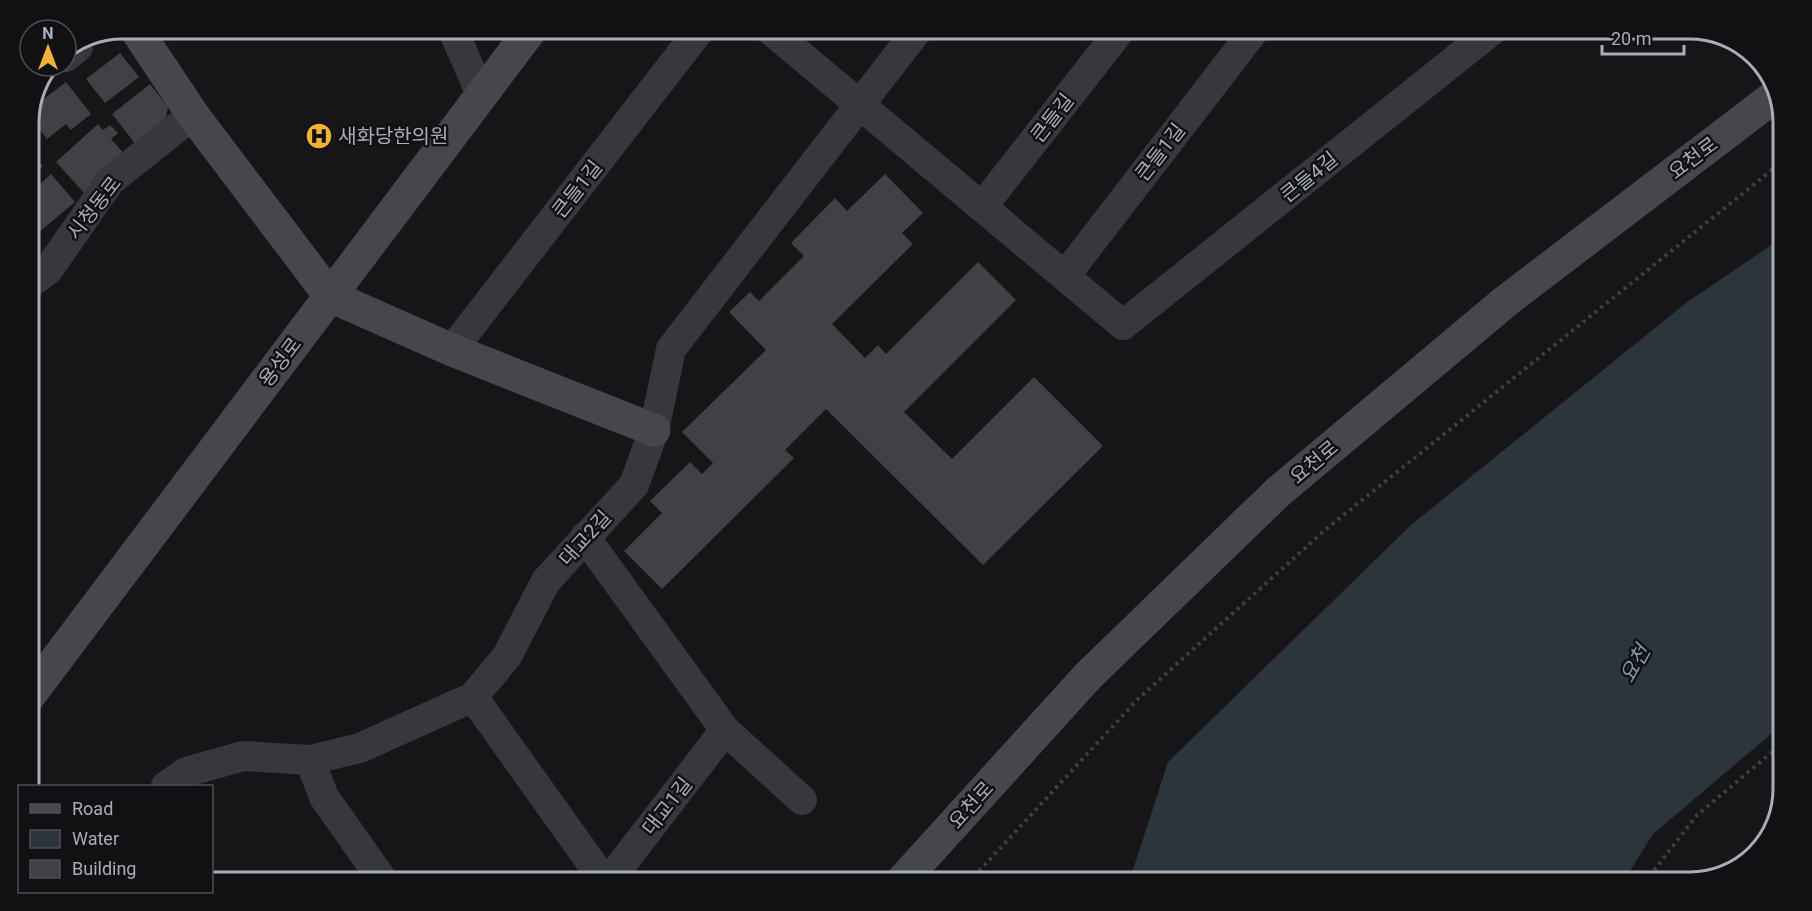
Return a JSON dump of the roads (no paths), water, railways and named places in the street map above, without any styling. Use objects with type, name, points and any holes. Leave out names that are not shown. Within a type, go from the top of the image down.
[{"type":"street","points":[[142,39],[193,115],[330,296],[452,350],[654,430]]},
{"type":"street","points":[[457,39],[481,94]]},
{"type":"street","name":"용성로","points":[[39,682],[524,39]]},
{"type":"street","name":"큰들1길","points":[[452,350],[692,39]]},
{"type":"street","points":[[781,39],[1065,276]]},
{"type":"street","points":[[860,105],[911,39]]},
{"type":"street","name":"큰들길","points":[[982,207],[1113,39]]},
{"type":"street","name":"큰들1길","points":[[1065,276],[1248,39]]},
{"type":"street","name":"큰들4길","points":[[1065,276],[1123,325],[1481,39]]},
{"type":"street","name":"요천로","points":[[910,872],[1088,676],[1278,492],[1506,301],[1770,100]]},
{"type":"street","name":"대교2길","points":[[167,785],[186,772],[243,756],[310,760],[360,748],[473,697],[507,656],[546,581],[634,485],[654,430],[671,349],[860,105]]},
{"type":"street","name":"시청동로","points":[[39,277],[48,270],[110,181],[193,115]]},
{"type":"street","points":[[585,537],[726,730],[802,800]]},
{"type":"street","points":[[473,697],[599,872]]},
{"type":"street","name":"대교1길","points":[[614,872],[726,730]]},
{"type":"street","points":[[310,760],[324,797],[377,872]]},
{"type":"water","name":"요천","points":[[1773,244],[1773,732],[1653,834],[1629,872],[1132,872],[1168,762],[1411,525],[1686,303]]},
{"type":"place","name":"새화당한의원","points":[[319,136]]}]
